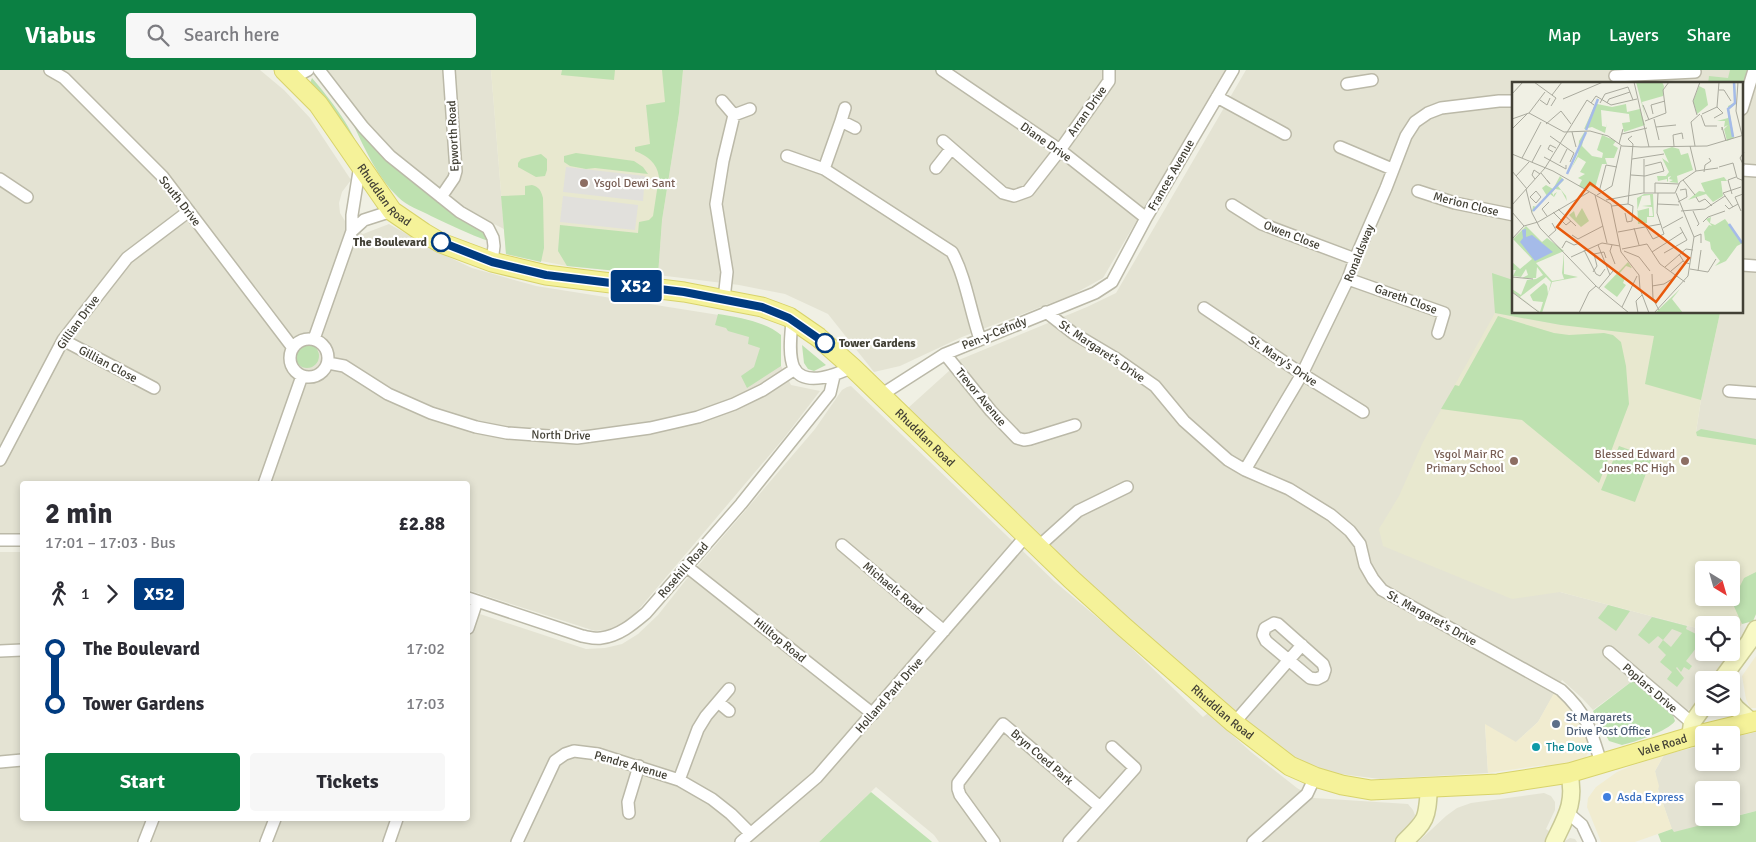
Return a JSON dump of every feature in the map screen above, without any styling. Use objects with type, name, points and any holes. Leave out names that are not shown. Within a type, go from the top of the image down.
[{"type":"main road","name":"Rhuddlan Road","points":[[295,73],[392,211],[441,242],[492,262],[546,275],[684,292],[762,307],[789,318],[818,337],[852,367],[1084,591],[1234,723],[1290,766],[1342,785],[1371,790],[1498,784],[1569,773]]},
{"type":"main road","name":"Vale Road","points":[[1569,773],[1691,730],[1754,721]]},
{"type":"street","name":"South Drive","points":[[50,70],[64,78],[156,171],[189,211],[293,348]]},
{"type":"street","points":[[319,70],[363,127],[390,156],[460,212],[488,228],[491,232],[494,246],[492,262]]},
{"type":"street","name":"Epworth Road","points":[[440,197],[454,178],[456,171],[448,70]]},
{"type":"street","name":"Diane Drive","points":[[942,70],[1060,150],[1146,218]]},
{"type":"street","name":"Arran Drive","points":[[936,168],[947,145],[1003,193],[1014,196],[1028,191],[1060,150],[1108,81],[1109,70]]},
{"type":"street","name":"Frances Avenue","points":[[1112,282],[1146,218],[1233,70]]},
{"type":"street","points":[[1744,102],[1754,70]]},
{"type":"street","points":[[1615,76],[1631,73],[1695,72]]},
{"type":"street","points":[[1347,84],[1360,76],[1372,80]]},
{"type":"street","points":[[1217,97],[1285,134]]},
{"type":"street","points":[[722,101],[734,115]]},
{"type":"street","name":"Ronaldsway","points":[[1245,470],[1302,374],[1348,279],[1392,169],[1415,122],[1428,113],[1441,108],[1512,101]]},
{"type":"street","points":[[824,169],[846,108]]},
{"type":"street","points":[[734,115],[750,109]]},
{"type":"street","points":[[724,299],[728,272],[716,204],[723,161],[734,115]]},
{"type":"street","points":[[841,121],[855,128]]},
{"type":"street","points":[[1340,147],[1392,169]]},
{"type":"street","points":[[787,156],[824,169],[952,252],[960,266],[980,339]]},
{"type":"street","points":[[314,339],[352,231],[352,215],[360,165]]},
{"type":"street","points":[[0,179],[27,197]]},
{"type":"street","name":"Merion Close","points":[[1418,191],[1455,203],[1512,215]]},
{"type":"street","name":"Owen Close","points":[[1232,205],[1262,224],[1355,259]]},
{"type":"street","name":"Gillian Drive","points":[[0,460],[62,340],[127,258],[189,211]]},
{"type":"street","points":[[352,231],[364,220],[392,211]]},
{"type":"street","name":"Gareth Close","points":[[1348,279],[1444,313],[1438,333]]},
{"type":"street","name":"Pen-y-Cefndy","points":[[881,395],[945,354],[1095,293],[1112,282]]},
{"type":"street","name":"St. Mary's Drive","points":[[1204,308],[1302,374],[1363,412]]},
{"type":"street","name":"St. Margaret's Drive","points":[[1046,312],[1073,333],[1115,358],[1155,386],[1184,421],[1228,460],[1245,470],[1289,489],[1331,515],[1350,531],[1360,544],[1365,565],[1382,590],[1561,690],[1575,703],[1586,719],[1601,763]]},
{"type":"street","points":[[792,321],[791,336],[794,369],[805,377],[823,378],[834,376],[852,367]]},
{"type":"street","points":[[314,339],[320,341],[328,351],[328,363],[322,373],[316,376],[302,376],[292,367],[290,354],[293,348],[302,340],[314,339]]},
{"type":"street","name":"Gillian Close","points":[[62,340],[154,388]]},
{"type":"street","name":"Trevor Avenue","points":[[945,354],[991,412],[1017,438],[1030,439],[1075,425]]},
{"type":"street","name":"North Drive","points":[[328,363],[344,366],[388,394],[431,413],[507,433],[577,438],[642,429],[698,417],[734,404],[762,390],[794,369]]},
{"type":"street","points":[[265,481],[302,376]]},
{"type":"street","name":"Rosehill Road","points":[[472,600],[582,636],[601,638],[618,633],[633,624],[646,613],[741,504],[830,392],[834,376]]},
{"type":"street","points":[[1729,391],[1756,391]]},
{"type":"street","name":"Holland Park Drive","points":[[741,842],[817,777],[944,631],[1032,542],[1078,511],[1127,487]]},
{"type":"street","points":[[0,540],[20,540]]},
{"type":"street","name":"Michaels Road","points":[[842,545],[944,631]]},
{"type":"street","name":"Hilltop Road","points":[[686,566],[873,714]]},
{"type":"street","points":[[470,614],[472,600]]},
{"type":"street","points":[[1271,624],[1278,624],[1323,664],[1325,670],[1322,676],[1317,679],[1310,678],[1289,660],[1264,638],[1265,628],[1271,624]]},
{"type":"street","points":[[1728,671],[1756,629]]},
{"type":"street","points":[[1234,723],[1302,645]]},
{"type":"street","points":[[0,650],[20,650]]},
{"type":"street","name":"Poplars Drive","points":[[1609,652],[1691,730]]},
{"type":"street","points":[[679,780],[698,729],[729,689]]},
{"type":"street","points":[[718,702],[729,711]]},
{"type":"street","points":[[1740,711],[1754,721]]},
{"type":"street","points":[[1691,730],[1699,716]]},
{"type":"street","name":"Bryn Coed Park","points":[[994,842],[960,795],[958,783],[1003,724],[1100,807]]},
{"type":"street","points":[[1069,842],[1135,768],[1112,747]]},
{"type":"street","name":"Pendre Avenue","points":[[518,842],[555,761],[574,751],[598,754],[679,780],[712,799],[750,833]]},
{"type":"street","points":[[0,762],[20,760]]},
{"type":"street","points":[[629,812],[628,802],[639,766]]},
{"type":"street","points":[[1554,842],[1568,813],[1572,797],[1573,786],[1569,773]]},
{"type":"street","points":[[1253,842],[1307,794],[1315,776]]},
{"type":"street","points":[[1404,842],[1416,831],[1427,815],[1429,788]]},
{"type":"street","points":[[1568,813],[1582,825],[1590,842]]},
{"type":"street","points":[[144,842],[152,821]]},
{"type":"street","points":[[266,842],[274,821]]},
{"type":"street","points":[[389,842],[393,821]]},
{"type":"shaded area","points":[[0,70],[260,70],[284,90],[310,118],[351,180],[342,192],[339,203],[340,213],[345,221],[363,234],[389,224],[440,253],[472,268],[536,286],[744,319],[767,327],[781,335],[781,366],[791,385],[820,391],[784,438],[634,615],[620,625],[606,630],[595,631],[470,591],[470,481],[20,481],[20,533],[0,534]]},
{"type":"shaded area","points":[[327,70],[491,70],[504,229],[458,206],[426,181],[388,147],[365,121]]},
{"type":"shaded area","name":"Ysgol Dewi Sant","points":[[491,70],[683,70],[679,113],[662,220],[658,275],[567,266],[506,254]]},
{"type":"shaded area","points":[[683,70],[1225,70],[1103,278],[1072,295],[962,337],[900,366],[874,372],[828,314],[785,294],[739,285],[658,275],[662,220],[679,113]]},
{"type":"shaded area","points":[[1246,70],[1756,70],[1756,442],[1696,432],[1720,314],[1744,314],[1744,82],[1512,82],[1512,314],[1658,314],[1645,384],[1560,592],[1695,628],[1695,661],[1724,661],[1717,671],[1695,671],[1695,702],[1686,712],[1635,679],[1593,710],[1562,680],[1538,722],[1515,743],[1485,725],[1488,773],[1380,779],[1332,773],[1303,763],[1269,742],[1251,728],[1092,586],[1017,516],[908,408],[949,371],[954,362],[1087,307],[1116,293]]},
{"type":"shaded area","points":[[566,167],[645,176],[643,201],[563,192]]},
{"type":"shaded area","points":[[563,196],[638,205],[635,230],[560,222]]},
{"type":"shaded area","points":[[1495,313],[1561,325],[1720,314],[1696,432],[1756,442],[1756,614],[1753,621],[1742,624],[1740,626],[1740,616],[1695,616],[1695,628],[1560,592],[1512,599],[1383,546],[1379,529],[1399,496],[1423,442]]},
{"type":"shaded area","points":[[851,386],[1054,581],[1119,636],[1203,717],[1208,713],[1251,752],[1297,788],[1314,798],[1408,804],[1415,815],[1407,831],[1395,842],[939,842],[934,835],[876,787],[819,842],[0,842],[0,552],[20,552],[20,821],[470,821],[470,611],[586,649],[605,648],[622,644],[638,634],[658,615],[815,429],[842,390]]},
{"type":"shaded area","points":[[1756,656],[1756,708],[1750,708],[1746,699],[1742,676]]},
{"type":"shaded area","points":[[1554,693],[1567,703],[1580,720],[1590,744],[1585,759],[1550,770],[1544,765],[1488,773],[1485,724],[1516,742],[1538,722]]},
{"type":"shaded area","points":[[1756,732],[1756,811],[1740,815],[1740,781],[1695,781],[1695,826],[1700,826],[1673,833],[1658,789],[1655,771],[1664,755],[1695,747],[1695,771],[1740,771],[1740,736]]},
{"type":"shaded area","name":"Asda Express","points":[[1664,755],[1655,771],[1659,786],[1658,790],[1672,829],[1635,842],[1601,842],[1587,807],[1588,798],[1596,787],[1617,772]]},
{"type":"shaded area","points":[[1544,793],[1551,796],[1555,802],[1555,810],[1546,829],[1565,841],[1570,838],[1575,839],[1577,842],[1418,842],[1457,808],[1471,803]]},
{"type":"green space","points":[[562,70],[615,70],[614,80],[561,75]]},
{"type":"green space","points":[[662,70],[683,70],[679,113],[662,220],[658,275],[567,266],[558,251],[560,225],[638,233],[639,222],[649,220],[653,216],[659,177],[658,172],[651,161],[635,151],[635,147],[650,144],[646,105],[665,102]]},
{"type":"green space","points":[[1730,70],[1750,70],[1744,92],[1744,82],[1708,82],[1709,76],[1728,78]]},
{"type":"green space","points":[[312,78],[340,113],[361,152],[310,83]]},
{"type":"green space","points":[[353,124],[423,191],[449,209],[486,230],[488,241],[414,208],[402,200],[378,172]]},
{"type":"green space","points":[[576,153],[634,161],[643,167],[648,174],[595,168],[586,169],[570,166],[564,162],[564,156]]},
{"type":"green space","points":[[541,154],[547,159],[545,176],[536,177],[518,167],[521,159]]},
{"type":"green space","points":[[532,185],[539,189],[543,198],[544,248],[541,262],[506,254],[501,196],[525,195],[525,186]]},
{"type":"green space","points":[[1492,273],[1512,280],[1512,314],[1720,314],[1701,400],[1645,384],[1654,336],[1561,325],[1495,313]]},
{"type":"green space","points":[[718,314],[760,323],[775,330],[781,335],[781,366],[747,388],[741,376],[754,367],[760,348],[748,344],[749,337],[715,325]]},
{"type":"green space","points":[[1498,316],[1554,333],[1569,335],[1604,333],[1613,335],[1621,342],[1626,366],[1629,404],[1599,483],[1522,420],[1441,409],[1455,385],[1459,386]]},
{"type":"green space","points":[[307,344],[316,347],[319,356],[316,365],[307,368],[298,365],[295,356],[298,347]]},
{"type":"green space","points":[[802,345],[826,365],[814,371],[808,369],[804,363]]},
{"type":"green space","points":[[1701,429],[1756,439],[1756,445],[1697,436],[1696,432]]},
{"type":"green space","points":[[1619,446],[1652,458],[1635,502],[1601,490]]},
{"type":"green space","points":[[1756,572],[1756,614],[1753,621],[1742,624],[1734,606],[1740,606],[1740,586],[1744,578]]},
{"type":"green space","points":[[1608,605],[1630,611],[1616,631],[1598,618]]},
{"type":"green space","points":[[1652,617],[1687,626],[1686,629],[1695,634],[1695,649],[1686,661],[1692,666],[1689,670],[1684,667],[1681,672],[1676,668],[1684,678],[1677,687],[1667,679],[1672,672],[1660,662],[1666,655],[1658,647],[1663,640],[1658,636],[1649,644],[1638,635]],"holes":[[[1672,629],[1682,633],[1671,647],[1663,640]]]},
{"type":"green space","points":[[1635,679],[1672,712],[1675,721],[1666,729],[1643,739],[1622,745],[1609,741],[1593,711]]},
{"type":"green space","points":[[871,792],[931,841],[932,842],[819,842]]},
{"type":"green space","points":[[1756,811],[1756,842],[1661,842],[1658,834],[1672,829],[1674,832],[1697,826],[1740,826],[1740,815]]},
{"type":"bus line","name":"X52","points":[[441,242],[492,262],[546,275],[684,292],[762,307],[789,318],[825,343]]},
{"type":"place","name":"Ysgol Dewi Sant","points":[[584,183]]},
{"type":"place","name":"The Boulevard","points":[[441,242]]},
{"type":"place","name":"Tower Gardens","points":[[825,343]]},
{"type":"place","name":"Ysgol Mair RC Primary School","points":[[1514,461]]},
{"type":"place","name":"Blessed Edward Jones RC High","points":[[1685,461]]},
{"type":"place","name":"St Margarets Drive Post Office","points":[[1556,724]]},
{"type":"place","name":"The Dove","points":[[1536,747]]},
{"type":"place","name":"Asda Express","points":[[1607,797]]}]
